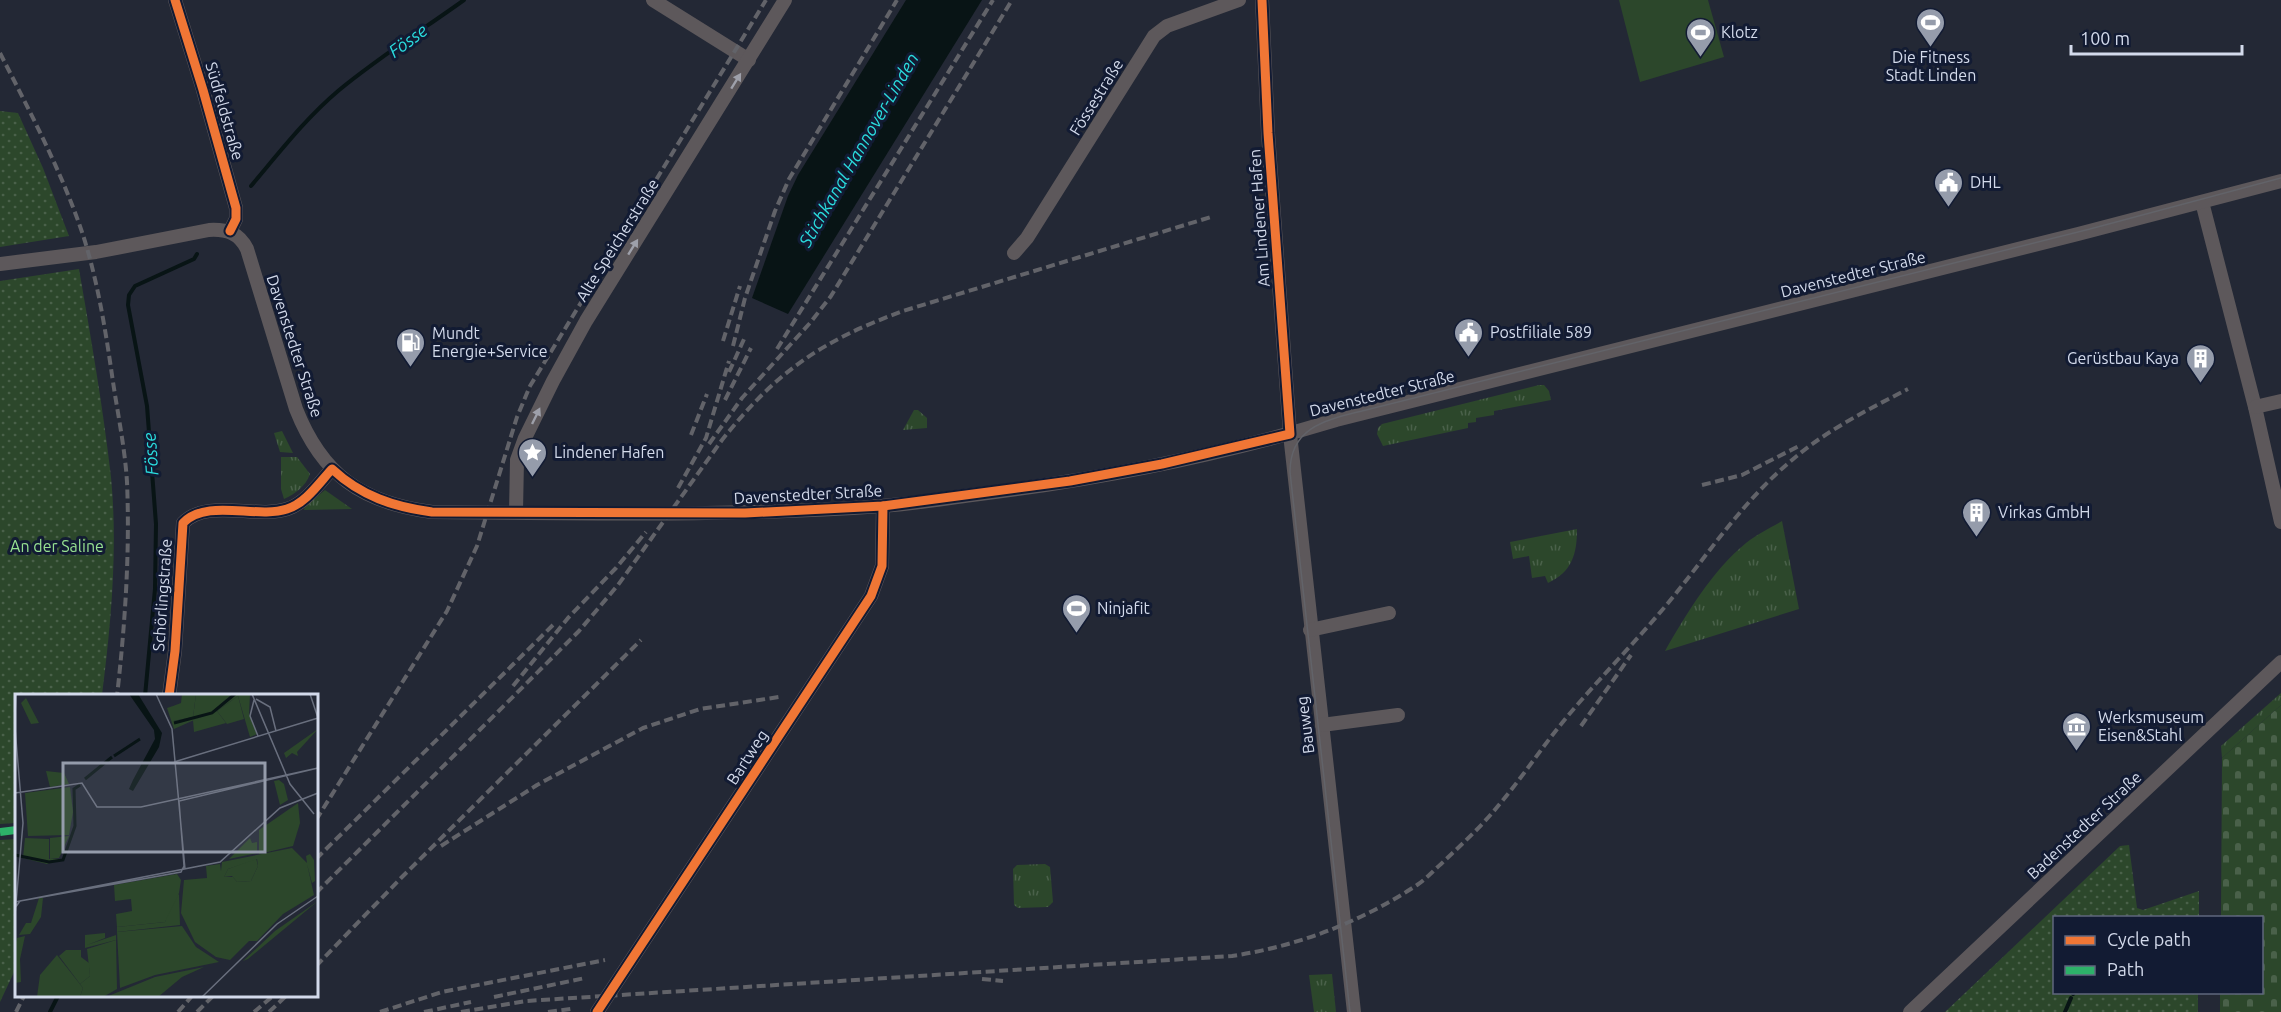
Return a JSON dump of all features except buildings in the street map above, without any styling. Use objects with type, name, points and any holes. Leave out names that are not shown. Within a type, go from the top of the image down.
[{"type":"street","name":"Südfeldstraße","points":[[175,0],[236,208],[236,219],[230,231]]},
{"type":"street","points":[[653,0],[749,60]]},
{"type":"street","name":"Alte Speicherstraße","points":[[516,512],[517,460],[525,438],[553,381],[586,321],[785,0]]},
{"type":"street","name":"Fössestraße","points":[[1014,253],[1027,238],[1154,36],[1167,26],[1239,0]]},
{"type":"street","name":"Am Lindener Hafen","points":[[1262,0],[1268,133],[1290,434]]},
{"type":"street","name":"Davenstedter Straße","points":[[230,231],[243,240],[247,249],[304,430],[332,469],[355,488],[381,501],[406,509],[432,512],[745,513],[883,506],[1018,489],[1162,464],[1290,434],[1335,420],[2281,181]]},
{"type":"street","points":[[2202,202],[2281,522]]},
{"type":"street","points":[[0,264],[96,252],[209,230],[230,231]]},
{"type":"street","points":[[2254,407],[2281,401]]},
{"type":"street","name":"Bauweg","points":[[1290,434],[1354,1012]]},
{"type":"street","name":"Schörlingstraße","points":[[169,694],[175,651],[183,523],[191,514],[205,511],[275,512],[288,509],[308,496],[332,469]]},
{"type":"street","name":"Bartweg","points":[[597,1012],[871,596],[882,566],[883,506]]},
{"type":"street","points":[[1310,630],[1389,614]]},
{"type":"street","name":"Badenstedter Straße","points":[[1911,1012],[2281,662]]},
{"type":"street","points":[[1322,725],[1398,715]]},
{"type":"green space","points":[[1619,0],[1708,0],[1724,57],[1640,82]]},
{"type":"green space","points":[[0,111],[18,113],[43,168],[69,236],[0,247]]},
{"type":"green space","name":"An der Saline","points":[[79,269],[111,477],[114,531],[108,641],[102,694],[15,694],[15,823],[0,824],[0,281]]},
{"type":"green space","points":[[1544,385],[1549,391],[1551,400],[1494,411],[1494,415],[1476,418],[1476,422],[1468,423],[1468,428],[1383,446],[1377,434],[1382,424]]},
{"type":"green space","points":[[914,410],[918,410],[927,418],[927,428],[903,430]]},
{"type":"green space","points":[[282,431],[293,453],[280,452],[274,433]]},
{"type":"green space","points":[[281,457],[297,457],[310,474],[300,489],[284,499],[281,489]]},
{"type":"green space","points":[[325,490],[352,509],[304,510],[305,506]]},
{"type":"green space","points":[[1782,521],[1799,609],[1665,651],[1691,608],[1722,566],[1750,540]]},
{"type":"green space","points":[[1577,529],[1576,546],[1568,568],[1548,583],[1545,576],[1532,578],[1529,556],[1513,559],[1510,542]]},
{"type":"green space","points":[[2281,693],[2281,705],[2222,758],[2221,746]]},
{"type":"green space","points":[[2281,705],[2281,1012],[2220,1012],[2220,994],[2263,994],[2263,916],[2221,916],[2222,758]]},
{"type":"green space","points":[[15,839],[15,970],[0,1002],[0,840]]},
{"type":"green space","points":[[2129,845],[2137,908],[2143,910],[2199,891],[2199,916],[2053,916],[2053,994],[2198,994],[2198,1012],[1945,1012],[2120,846]]},
{"type":"green space","points":[[1045,864],[1050,867],[1053,902],[1048,907],[1018,908],[1014,905],[1013,869],[1017,865]]},
{"type":"green space","points":[[1332,974],[1336,1012],[1314,1012],[1309,975]]},
{"type":"water","name":"Stichkanal Hannover-Linden","points":[[906,0],[982,0],[788,314],[752,298],[788,196],[798,175]]},
{"type":"waterway","name":"Fösse","points":[[251,186],[303,125],[338,91],[464,0]]},
{"type":"waterway","name":"Fösse","points":[[145,694],[155,589],[156,524],[147,406],[128,305],[129,295],[135,286],[194,259],[197,254]]},
{"type":"waterway","name":"Fösse","points":[[50,1012],[58,997]]},
{"type":"waterway","points":[[2065,1012],[2071,998]]},
{"type":"tram line","points":[[1350,1012],[1290,472],[1296,445],[1303,435],[1323,422],[1349,414],[2090,229],[2281,178]]},
{"type":"railway","points":[[318,817],[447,611],[477,546],[517,417],[530,386],[766,0]]},
{"type":"railway","points":[[733,346],[745,298],[775,211],[789,179],[897,0]]},
{"type":"railway","points":[[777,349],[993,0]]},
{"type":"railway","points":[[709,444],[742,398],[810,323],[831,296],[1012,0]]},
{"type":"railway","points":[[0,53],[45,142],[75,212],[93,271],[104,326],[127,482],[126,589],[117,694]]},
{"type":"railway","points":[[318,891],[579,631],[618,585],[722,440],[762,395],[802,361],[848,334],[903,311],[1211,217]]},
{"type":"railway","points":[[723,341],[740,286]]},
{"type":"railway","points":[[729,372],[745,337]]},
{"type":"railway","points":[[725,400],[751,348]]},
{"type":"railway","points":[[678,488],[706,438],[729,361]]},
{"type":"railway","points":[[461,1012],[526,1001],[1232,956],[1281,946],[1328,931],[1396,898],[1429,875],[1485,821],[1575,707],[1660,613],[1759,491],[1805,449],[1833,430],[1908,389]]},
{"type":"railway","points":[[691,435],[707,394]]},
{"type":"railway","points":[[1702,485],[1742,475],[1799,446]]},
{"type":"railway","points":[[513,686],[568,618],[616,568],[646,532]]},
{"type":"railway","points":[[318,857],[553,625]]},
{"type":"railway","points":[[318,964],[401,878],[641,640]]},
{"type":"railway","points":[[1581,726],[1631,655]]},
{"type":"railway","points":[[441,846],[537,785],[643,728],[700,709],[779,697]]},
{"type":"railway","points":[[380,1012],[442,992],[605,960]]},
{"type":"railway","points":[[494,997],[585,978]]},
{"type":"railway","points":[[982,979],[1003,981]]},
{"type":"railway","points":[[16,1012],[24,997]]},
{"type":"railway","points":[[178,1012],[191,997]]},
{"type":"railway","points":[[197,1012],[212,997]]},
{"type":"railway","points":[[254,1012],[272,997]]},
{"type":"railway","points":[[269,1012],[285,997]]},
{"type":"railway","points":[[424,1012],[471,1002]]},
{"type":"railway","points":[[548,1012],[571,1009]]},
{"type":"marked path","points":[[0,832],[15,830]]},
{"type":"cycle path","points":[[175,0],[236,208],[236,219],[230,231]]},
{"type":"cycle path","points":[[169,694],[175,651],[183,523],[193,516],[218,510],[261,512],[287,509],[306,497],[332,469],[355,486],[379,499],[404,507],[432,512],[745,513],[883,506],[1070,481],[1162,464],[1290,434],[1268,133],[1262,0]]},
{"type":"cycle path","points":[[597,1012],[871,596],[882,566],[883,506]]},
{"type":"place","name":"Die Fitness Stadt Linden","points":[[1931,48]]},
{"type":"place","name":"Klotz","points":[[1700,58]]},
{"type":"place","name":"DHL","points":[[1949,208]]},
{"type":"place","name":"Postfiliale 589","points":[[1469,358]]},
{"type":"place","name":"Mundt Energie+Service","points":[[411,368]]},
{"type":"place","name":"Gerüstbau Kaya","points":[[2200,384]]},
{"type":"place","name":"Lindener Hafen","points":[[533,478]]},
{"type":"place","name":"Virkas GmbH","points":[[1977,538]]},
{"type":"place","name":"Ninjafit","points":[[1076,634]]},
{"type":"place","name":"Werksmuseum Eisen&Stahl","points":[[2077,752]]}]
